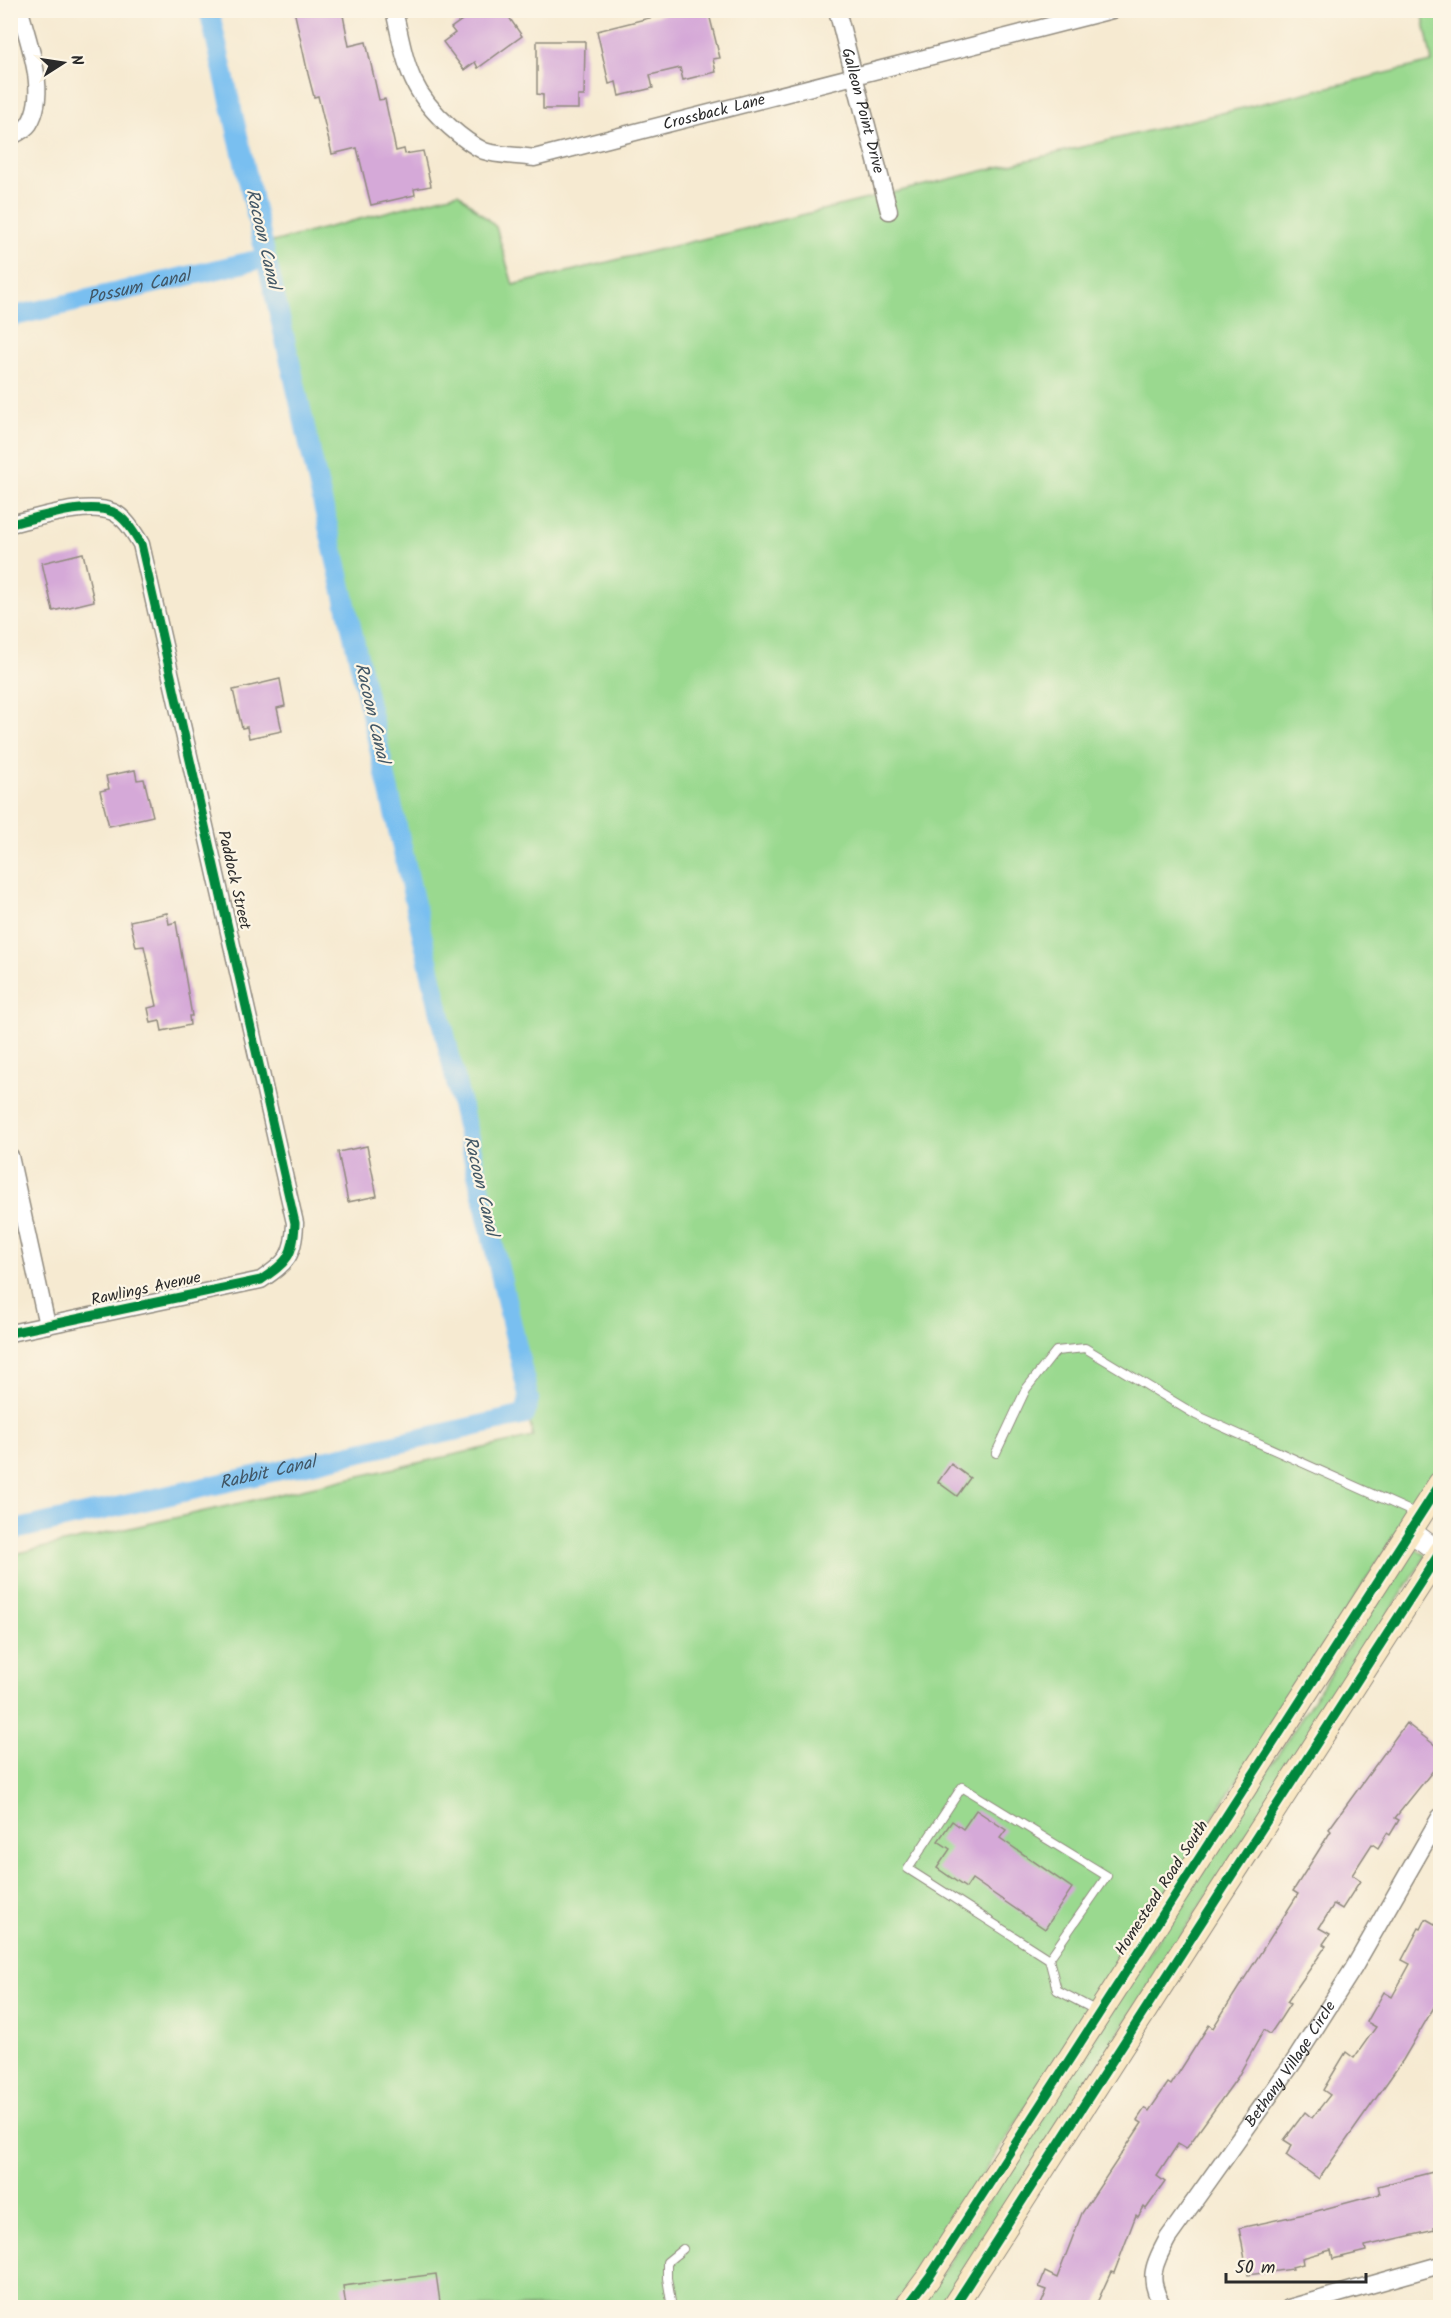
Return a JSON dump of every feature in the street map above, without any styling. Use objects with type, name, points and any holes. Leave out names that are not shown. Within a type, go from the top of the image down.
[{"type":"main road","name":"Homestead Road South","points":[[906,2307],[930,2276],[1428,1508]]},
{"type":"main road","points":[[953,2307],[1440,1553]]},
{"type":"street","points":[[10,137],[28,126],[37,107],[37,80],[20,10]]},
{"type":"street","name":"Crossback Lane","points":[[394,10],[406,64],[421,98],[459,135],[486,151],[534,158],[1112,10]]},
{"type":"street","name":"Galleon Point Drive","points":[[837,10],[889,211]]},
{"type":"street","name":"Paddock Street","points":[[10,524],[89,509],[113,512],[130,526],[141,544],[295,1223],[294,1245],[284,1264]]},
{"type":"street","points":[[10,1156],[47,1325]]},
{"type":"street","name":"Rawlings Avenue","points":[[10,1333],[261,1280],[284,1264]]},
{"type":"street","points":[[1428,1508],[1440,1553]]},
{"type":"street","name":"Bethany Village Circle","points":[[1164,2307],[1153,2291],[1153,2277],[1154,2263],[1168,2238],[1295,2060],[1353,1969],[1440,1817]]},
{"type":"street","points":[[1289,2307],[1440,2265]]},
{"type":"lane","points":[[996,1453],[1026,1389],[1056,1351],[1085,1348],[1196,1414],[1428,1508]]},
{"type":"lane","points":[[1049,1959],[1107,1876],[962,1787],[908,1869],[1049,1959],[1057,1990],[1100,2012]]},
{"type":"lane","points":[[672,2307],[667,2262],[683,2249]]},
{"type":"green space","points":[[1422,11],[1440,11],[1440,1466],[1415,1500],[1417,1501],[921,2271],[892,2307],[11,2307],[10,1555],[533,1437],[269,243],[458,193],[496,227],[513,285],[1432,62]]},
{"type":"green space","points":[[1413,1546],[1426,1556],[968,2267],[940,2307],[919,2308]]},
{"type":"building","points":[[294,10],[342,10],[349,46],[366,42],[379,100],[385,99],[396,151],[404,149],[405,154],[423,151],[431,186],[414,189],[415,195],[371,205],[357,148],[332,154],[318,96],[314,97]]},
{"type":"building","points":[[476,10],[504,10],[522,36],[478,68],[475,62],[464,70],[443,42],[455,33],[451,28]]},
{"type":"building","points":[[681,10],[708,10],[720,58],[713,59],[716,72],[683,80],[680,68],[650,75],[653,88],[619,96],[616,82],[609,84],[597,31]]},
{"type":"building","points":[[537,41],[585,41],[584,96],[578,96],[578,109],[543,109],[543,95],[537,94]]},
{"type":"building","points":[[83,553],[94,601],[53,611],[42,563]]},
{"type":"building","points":[[280,679],[285,706],[277,708],[282,731],[249,738],[247,727],[242,728],[233,690]]},
{"type":"building","points":[[135,770],[137,780],[144,779],[153,816],[109,826],[100,791],[109,789],[106,776]]},
{"type":"building","points":[[167,913],[169,924],[176,922],[192,1016],[189,1016],[190,1025],[162,1031],[160,1021],[151,1023],[148,1008],[157,1006],[144,946],[136,947],[130,921]]},
{"type":"building","points":[[367,1146],[377,1196],[348,1202],[338,1152]]},
{"type":"building","points":[[951,1464],[970,1478],[957,1496],[938,1482]]},
{"type":"building","points":[[1406,1723],[1440,1749],[1440,1762],[1395,1818],[1399,1820],[1390,1835],[1387,1833],[1378,1848],[1372,1844],[1352,1875],[1360,1881],[1342,1909],[1334,1904],[1319,1928],[1330,1934],[1323,1944],[1326,1946],[1287,2002],[1290,2004],[1270,2034],[1264,2030],[1237,2078],[1186,2149],[1178,2144],[1157,2176],[1165,2182],[1146,2209],[1144,2207],[1138,2217],[1136,2215],[1114,2273],[1111,2272],[1095,2307],[1040,2307],[1047,2290],[1039,2287],[1045,2272],[1057,2278],[1082,2213],[1142,2123],[1137,2120],[1145,2108],[1149,2111],[1168,2083],[1171,2085],[1209,2025],[1213,2028],[1298,1894],[1293,1891],[1331,1831],[1329,1829]]},
{"type":"building","points":[[976,1810],[1006,1830],[1000,1838],[1072,1888],[1045,1929],[972,1879],[966,1888],[937,1868],[950,1849],[938,1841],[952,1821],[963,1829]]},
{"type":"building","points":[[1426,1919],[1440,1927],[1440,1997],[1403,2060],[1319,2179],[1286,2155],[1292,2145],[1284,2140],[1305,2112],[1312,2118],[1330,2095],[1323,2090],[1346,2052],[1354,2058],[1376,2027],[1367,2022],[1384,1992],[1392,1997],[1410,1964],[1402,1960]]},
{"type":"building","points":[[1433,2172],[1440,2206],[1440,2226],[1434,2228],[1435,2230],[1365,2246],[1366,2251],[1333,2259],[1331,2250],[1302,2258],[1303,2264],[1292,2267],[1293,2269],[1248,2275],[1239,2228],[1309,2213],[1380,2194],[1378,2186]]},
{"type":"building","points":[[436,2274],[440,2302],[396,2307],[346,2307],[343,2286]]},
{"type":"waterway","name":"Racoon Canal","points":[[10,1531],[525,1415],[529,1399],[209,10]]},
{"type":"waterway","name":"Possum Canal","points":[[10,317],[266,258]]},
{"type":"cycle path","points":[[10,524],[76,509],[102,509],[122,518],[141,544],[295,1223],[291,1251],[283,1263],[261,1280],[10,1333]]},
{"type":"cycle path","points":[[906,2308],[930,2276],[1440,1484]]},
{"type":"cycle path","points":[[953,2308],[1440,1552]]},
{"type":"water label","name":"Rabbit Canal","points":[[268,1473]]}]
